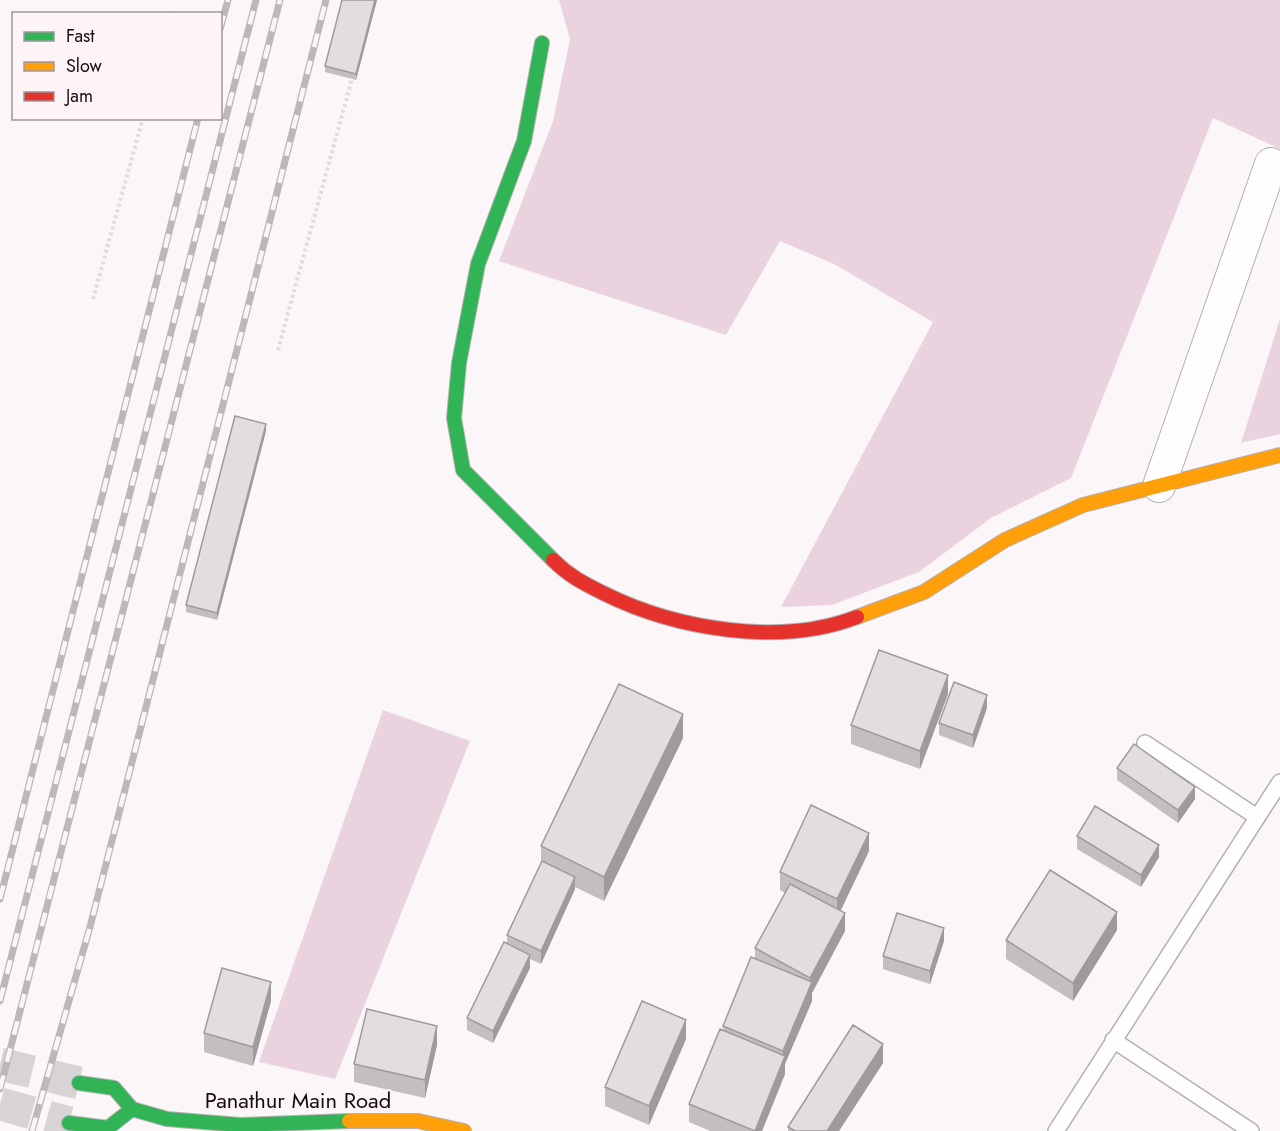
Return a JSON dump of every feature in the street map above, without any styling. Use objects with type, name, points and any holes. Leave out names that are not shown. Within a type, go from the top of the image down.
[{"type":"street","points":[[542,43],[524,141],[478,264],[459,363],[454,418],[463,470],[568,574],[629,606],[700,627],[778,632],[818,629],[845,622],[924,592],[1005,540],[1083,505],[1280,455]]},
{"type":"street","points":[[1159,486],[1271,164]]},
{"type":"street","points":[[69,1123],[108,1128],[132,1109],[114,1088],[79,1083]]},
{"type":"street","name":"Panathur Main Road","points":[[132,1109],[165,1125],[418,1121],[464,1131]]},
{"type":"lane","points":[[1145,743],[1255,820]]},
{"type":"lane","points":[[1056,1131],[1280,782]]},
{"type":"lane","points":[[1113,1040],[1251,1131]]},
{"type":"path","points":[[278,350],[354,75]]},
{"type":"path","points":[[93,299],[142,120]]},
{"type":"shaded area","points":[[559,0],[1280,0],[1280,149],[1213,118],[1071,478],[991,518],[919,572],[832,605],[781,607],[933,322],[834,264],[780,241],[726,335],[499,261],[553,121],[570,39]]},
{"type":"shaded area","points":[[1280,319],[1280,434],[1241,443]]},
{"type":"shaded area","points":[[383,710],[470,741],[335,1079],[259,1062]]},
{"type":"building","points":[[342,0],[375,0],[356,74],[325,66]]},
{"type":"building","points":[[235,416],[266,424],[217,613],[186,605]]},
{"type":"building","points":[[879,650],[948,675],[920,751],[851,725]]},
{"type":"building","points":[[954,682],[987,695],[973,735],[939,723]]},
{"type":"building","points":[[619,684],[683,714],[604,877],[541,846]]},
{"type":"building","points":[[1134,744],[1195,787],[1178,810],[1117,768]]},
{"type":"building","points":[[811,805],[869,833],[837,899],[780,872]]},
{"type":"building","points":[[1095,806],[1159,845],[1141,875],[1077,836]]},
{"type":"building","points":[[542,861],[575,877],[541,951],[507,935]]},
{"type":"building","points":[[1050,870],[1117,912],[1073,983],[1006,940]]},
{"type":"building","points":[[790,884],[845,913],[810,978],[755,948]]},
{"type":"building","points":[[897,913],[944,928],[930,971],[883,956]]},
{"type":"building","points":[[504,942],[530,955],[493,1031],[467,1018]]},
{"type":"building","points":[[751,957],[812,982],[783,1051],[723,1026]]},
{"type":"building","points":[[222,968],[271,982],[253,1047],[204,1033]]},
{"type":"building","points":[[642,1001],[686,1020],[649,1106],[605,1087]]},
{"type":"building","points":[[367,1009],[437,1026],[425,1080],[354,1064]]},
{"type":"building","points":[[853,1025],[883,1044],[827,1131],[795,1131],[788,1127]]},
{"type":"building","points":[[720,1029],[785,1056],[755,1131],[689,1104]]},
{"type":"tunnel","points":[[0,1064],[79,1083]]},
{"type":"tunnel","points":[[0,1104],[69,1123]]},
{"type":"railway","points":[[222,22],[228,0]]},
{"type":"railway","points":[[0,1001],[256,0]]},
{"type":"railway","points":[[0,1089],[280,0]]},
{"type":"railway","points":[[32,1131],[90,927],[326,0]]},
{"type":"railway","points":[[0,899],[197,120]]},
{"type":"traffic: fast","points":[[542,43],[524,141],[478,264],[459,363],[454,418],[463,470],[553,560]]},
{"type":"traffic: fast","points":[[79,1083],[114,1088],[132,1109],[167,1119],[240,1125],[349,1121]]},
{"type":"traffic: fast","points":[[69,1123],[108,1128],[132,1109]]},
{"type":"traffic: slow","points":[[857,617],[924,592],[1005,540],[1083,505],[1280,455]]},
{"type":"traffic: slow","points":[[349,1121],[418,1121],[464,1131]]},
{"type":"traffic: jam","points":[[553,560],[576,579],[631,606],[695,624],[728,630],[795,631],[827,626],[857,617]]}]
